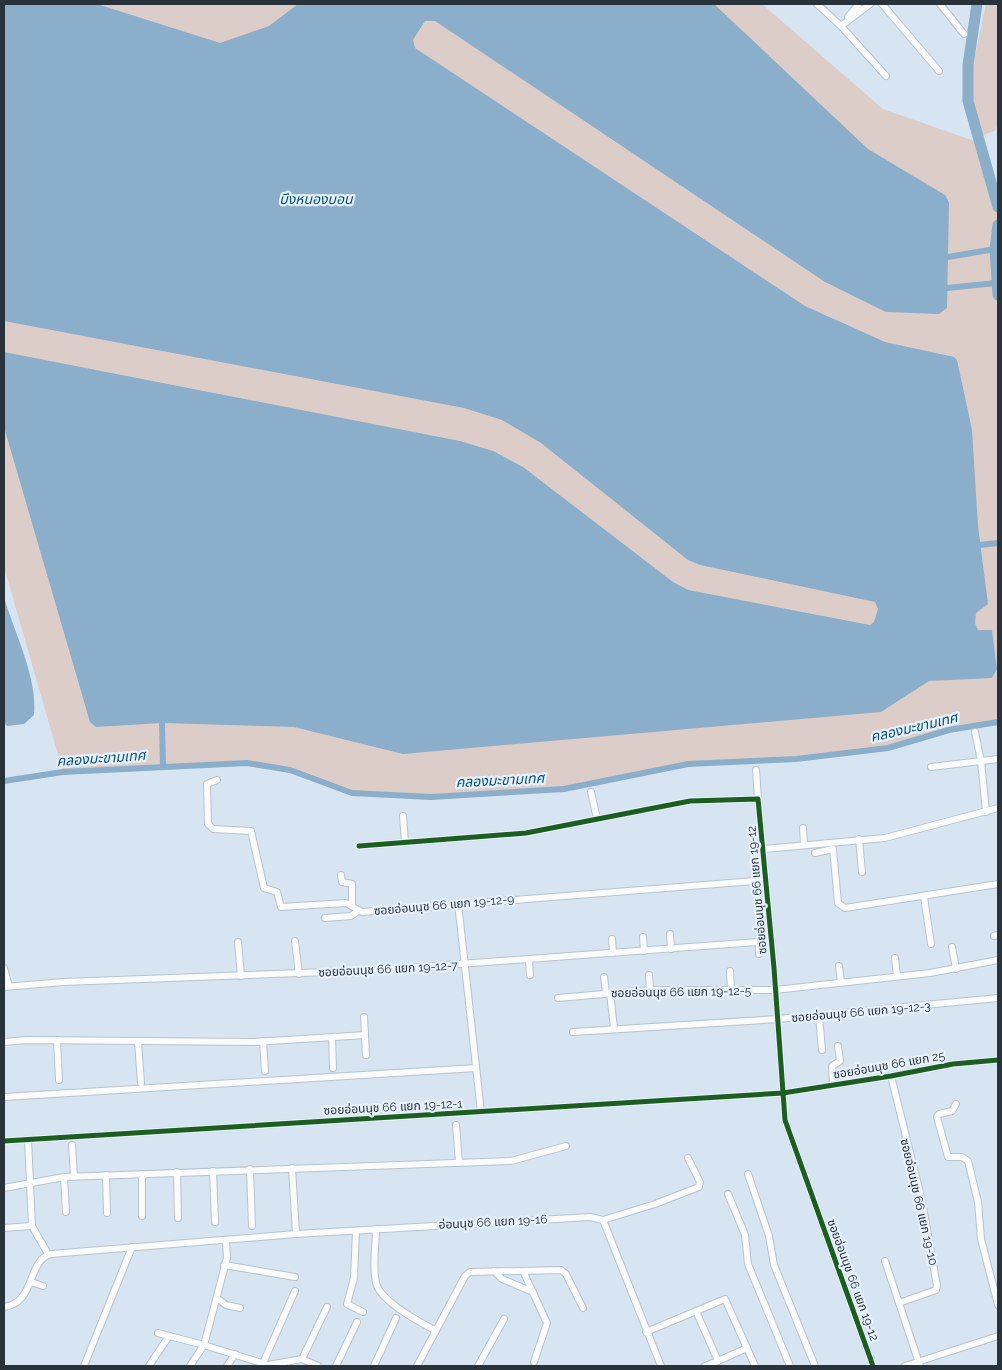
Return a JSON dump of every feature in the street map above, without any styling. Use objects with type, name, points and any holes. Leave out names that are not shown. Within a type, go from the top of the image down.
[{"type":"street","points":[[817,4],[841,26],[886,76]]},
{"type":"street","points":[[841,26],[859,4]]},
{"type":"street","points":[[841,26],[870,4]]},
{"type":"street","points":[[882,4],[939,71]]},
{"type":"street","points":[[940,4],[964,34]]},
{"type":"street","points":[[975,732],[981,761],[986,812]]},
{"type":"street","points":[[931,767],[998,758]]},
{"type":"street","name":"ซอยอ่อนนุช 66 แยก 19-12","points":[[756,770],[772,941],[786,1128],[873,1366]]},
{"type":"street","points":[[217,780],[207,784],[208,824],[214,829],[251,831],[264,888],[277,892],[280,906],[352,905],[354,899],[352,884],[342,882],[340,875]]},
{"type":"street","points":[[591,792],[597,819]]},
{"type":"street","points":[[359,846],[526,833],[690,801],[758,799]]},
{"type":"street","points":[[764,848],[885,838],[998,808]]},
{"type":"street","points":[[403,816],[405,842]]},
{"type":"street","points":[[803,828],[804,844]]},
{"type":"street","points":[[859,839],[862,872]]},
{"type":"street","points":[[816,852],[832,849],[838,903],[845,908],[998,884]]},
{"type":"street","name":"ซอยอ่อนนุช 66 แยก 19-12-9","points":[[352,905],[358,911],[766,880]]},
{"type":"street","points":[[924,897],[931,944]]},
{"type":"street","points":[[458,903],[481,1112]]},
{"type":"street","points":[[325,918],[351,916],[358,911]]},
{"type":"street","points":[[670,934],[672,949]]},
{"type":"street","points":[[644,937],[644,951]]},
{"type":"street","points":[[612,939],[613,953]]},
{"type":"street","points":[[295,941],[299,974]]},
{"type":"street","name":"ซอยอ่อนนุช 66 แยก 19-12-7","points":[[6,986],[464,965],[772,941]]},
{"type":"street","points":[[238,942],[241,976]]},
{"type":"street","points":[[759,942],[759,954]]},
{"type":"street","points":[[952,947],[956,969]]},
{"type":"street","points":[[895,958],[897,976]]},
{"type":"street","points":[[529,960],[530,975]]},
{"type":"street","name":"ซอยอ่อนนุช 66 แยก 19-12-5","points":[[558,998],[650,990],[775,990],[956,969],[998,960]]},
{"type":"street","points":[[839,966],[841,982]]},
{"type":"street","points":[[4,968],[6,986]]},
{"type":"street","points":[[730,971],[731,990]]},
{"type":"street","points":[[649,975],[650,990]]},
{"type":"street","points":[[604,977],[614,1028]]},
{"type":"street","name":"ซอยอ่อนนุช 66 แยก 19-12-3","points":[[573,1032],[614,1028],[778,1020],[998,998]]},
{"type":"street","points":[[820,1016],[822,1050]]},
{"type":"street","points":[[364,1018],[366,1055]]},
{"type":"street","points":[[4,1042],[57,1040],[263,1041],[365,1035]]},
{"type":"street","points":[[332,1037],[333,1068]]},
{"type":"street","points":[[57,1040],[59,1080]]},
{"type":"street","points":[[138,1041],[142,1083]]},
{"type":"street","points":[[263,1041],[265,1071]]},
{"type":"street","points":[[833,1085],[832,1066],[840,1061],[838,1046]]},
{"type":"street","name":"ซอยอ่อนนุช 66 แยก 25","points":[[783,1093],[966,1062],[998,1060]]},
{"type":"street","points":[[4,1097],[476,1068]]},
{"type":"street","name":"ซอยอ่อนนุช 66 แยก 19-10","points":[[891,1076],[922,1202],[938,1286],[936,1290],[899,1303]]},
{"type":"street","name":"ซอยอ่อนนุช 66 แยก 19-12-1","points":[[4,1141],[783,1093]]},
{"type":"street","points":[[956,1104],[952,1111],[939,1114],[937,1117],[948,1157],[962,1157],[968,1161],[978,1202],[981,1239],[998,1305]]},
{"type":"street","points":[[456,1124],[459,1162]]},
{"type":"street","points":[[4,1307],[14,1305],[21,1300],[41,1262],[48,1254],[32,1226],[28,1140]]},
{"type":"street","points":[[72,1145],[74,1177]]},
{"type":"street","points":[[4,1188],[64,1177],[511,1161],[566,1146]]},
{"type":"street","points":[[661,1366],[603,1220],[656,1204],[699,1187],[700,1182],[688,1158]]},
{"type":"street","points":[[292,1168],[296,1234]]},
{"type":"street","points":[[250,1169],[252,1226]]},
{"type":"street","points":[[214,1171],[215,1222]]},
{"type":"street","points":[[177,1172],[178,1218]]},
{"type":"street","points":[[142,1174],[142,1216]]},
{"type":"street","points":[[748,1174],[770,1236],[774,1265],[815,1366]]},
{"type":"street","points":[[106,1175],[107,1213]]},
{"type":"street","points":[[64,1177],[66,1212]]},
{"type":"street","points":[[728,1194],[745,1235],[748,1264],[790,1366]]},
{"type":"street","name":"อ่อนนุช 66 แยก 19-16","points":[[48,1254],[376,1229],[590,1216],[603,1220]]},
{"type":"street","points":[[4,1228],[32,1226]]},
{"type":"street","points":[[376,1229],[375,1279],[378,1289],[410,1316],[436,1331]]},
{"type":"street","points":[[356,1231],[354,1278],[347,1304],[362,1312]]},
{"type":"street","points":[[190,1366],[204,1345],[227,1258],[226,1240]]},
{"type":"street","points":[[84,1366],[132,1247]]},
{"type":"street","points":[[885,1261],[919,1364]]},
{"type":"street","points":[[224,1265],[295,1277]]},
{"type":"street","points":[[523,1270],[546,1323],[534,1362]]},
{"type":"street","points":[[494,1271],[502,1279],[533,1292]]},
{"type":"street","points":[[417,1366],[464,1276],[470,1272],[564,1271],[583,1308]]},
{"type":"street","points":[[30,1282],[43,1286]]},
{"type":"street","points":[[266,1365],[296,1290]]},
{"type":"street","points":[[216,1298],[226,1305],[240,1308]]},
{"type":"street","points":[[646,1332],[725,1299],[755,1366]]},
{"type":"street","points":[[302,1359],[327,1307]]},
{"type":"street","points":[[696,1311],[718,1361]]},
{"type":"street","points":[[374,1366],[396,1318]]},
{"type":"street","points":[[478,1366],[504,1319]]},
{"type":"street","points":[[336,1366],[357,1322]]},
{"type":"street","points":[[158,1333],[235,1354],[266,1365],[302,1359],[318,1366]]},
{"type":"street","points":[[150,1366],[169,1336]]},
{"type":"street","points":[[905,1366],[919,1364],[998,1336]]},
{"type":"street","points":[[705,1366],[747,1348]]},
{"type":"street","points":[[227,1366],[235,1354]]},
{"type":"shaded area","name":"บึงหนองบอน","points":[[4,4],[762,4],[883,109],[980,143],[998,207],[995,249],[998,295],[998,722],[949,730],[888,748],[796,759],[688,764],[564,789],[431,797],[352,793],[290,770],[247,763],[63,772],[4,567]]},
{"type":"shaded area","points":[[986,4],[998,4],[998,123],[995,131],[980,136],[973,105],[972,70]]},
{"type":"water","name":"บึงหนองบอน","points":[[4,4],[97,4],[220,43],[269,26],[298,4],[714,4],[868,149],[945,195],[949,202],[947,308],[939,314],[886,312],[825,282],[435,21],[425,21],[413,40],[415,48],[805,306],[885,342],[954,357],[957,360],[972,430],[978,526],[988,604],[976,613],[975,623],[978,630],[992,630],[997,669],[992,678],[929,681],[881,712],[403,754],[294,727],[162,723],[96,727],[90,722],[4,427],[4,352],[460,441],[493,451],[523,467],[673,582],[688,590],[870,625],[874,622],[878,609],[875,602],[700,565],[688,560],[541,443],[502,420],[464,408],[4,321]]},
{"type":"water","points":[[4,597],[29,671],[34,701],[34,715],[24,724],[7,726],[4,723]]},
{"type":"waterway","points":[[977,4],[968,65],[968,101],[998,207]]},
{"type":"waterway","points":[[998,225],[995,249],[998,295]]},
{"type":"waterway","points":[[948,257],[995,249]]},
{"type":"waterway","points":[[947,288],[996,283]]},
{"type":"waterway","points":[[980,545],[998,543]]},
{"type":"waterway","name":"คลองมะขามเทศ","points":[[4,781],[63,772],[247,763],[290,770],[352,793],[431,797],[564,789],[688,764],[796,759],[888,748],[949,730],[998,722]]},
{"type":"waterway","points":[[162,723],[163,767]]},
{"type":"cycle path","points":[[359,846],[526,833],[690,801],[758,799],[774,968],[785,1120],[873,1366]]},
{"type":"cycle path","points":[[4,1141],[783,1093],[953,1064],[998,1060]]}]
